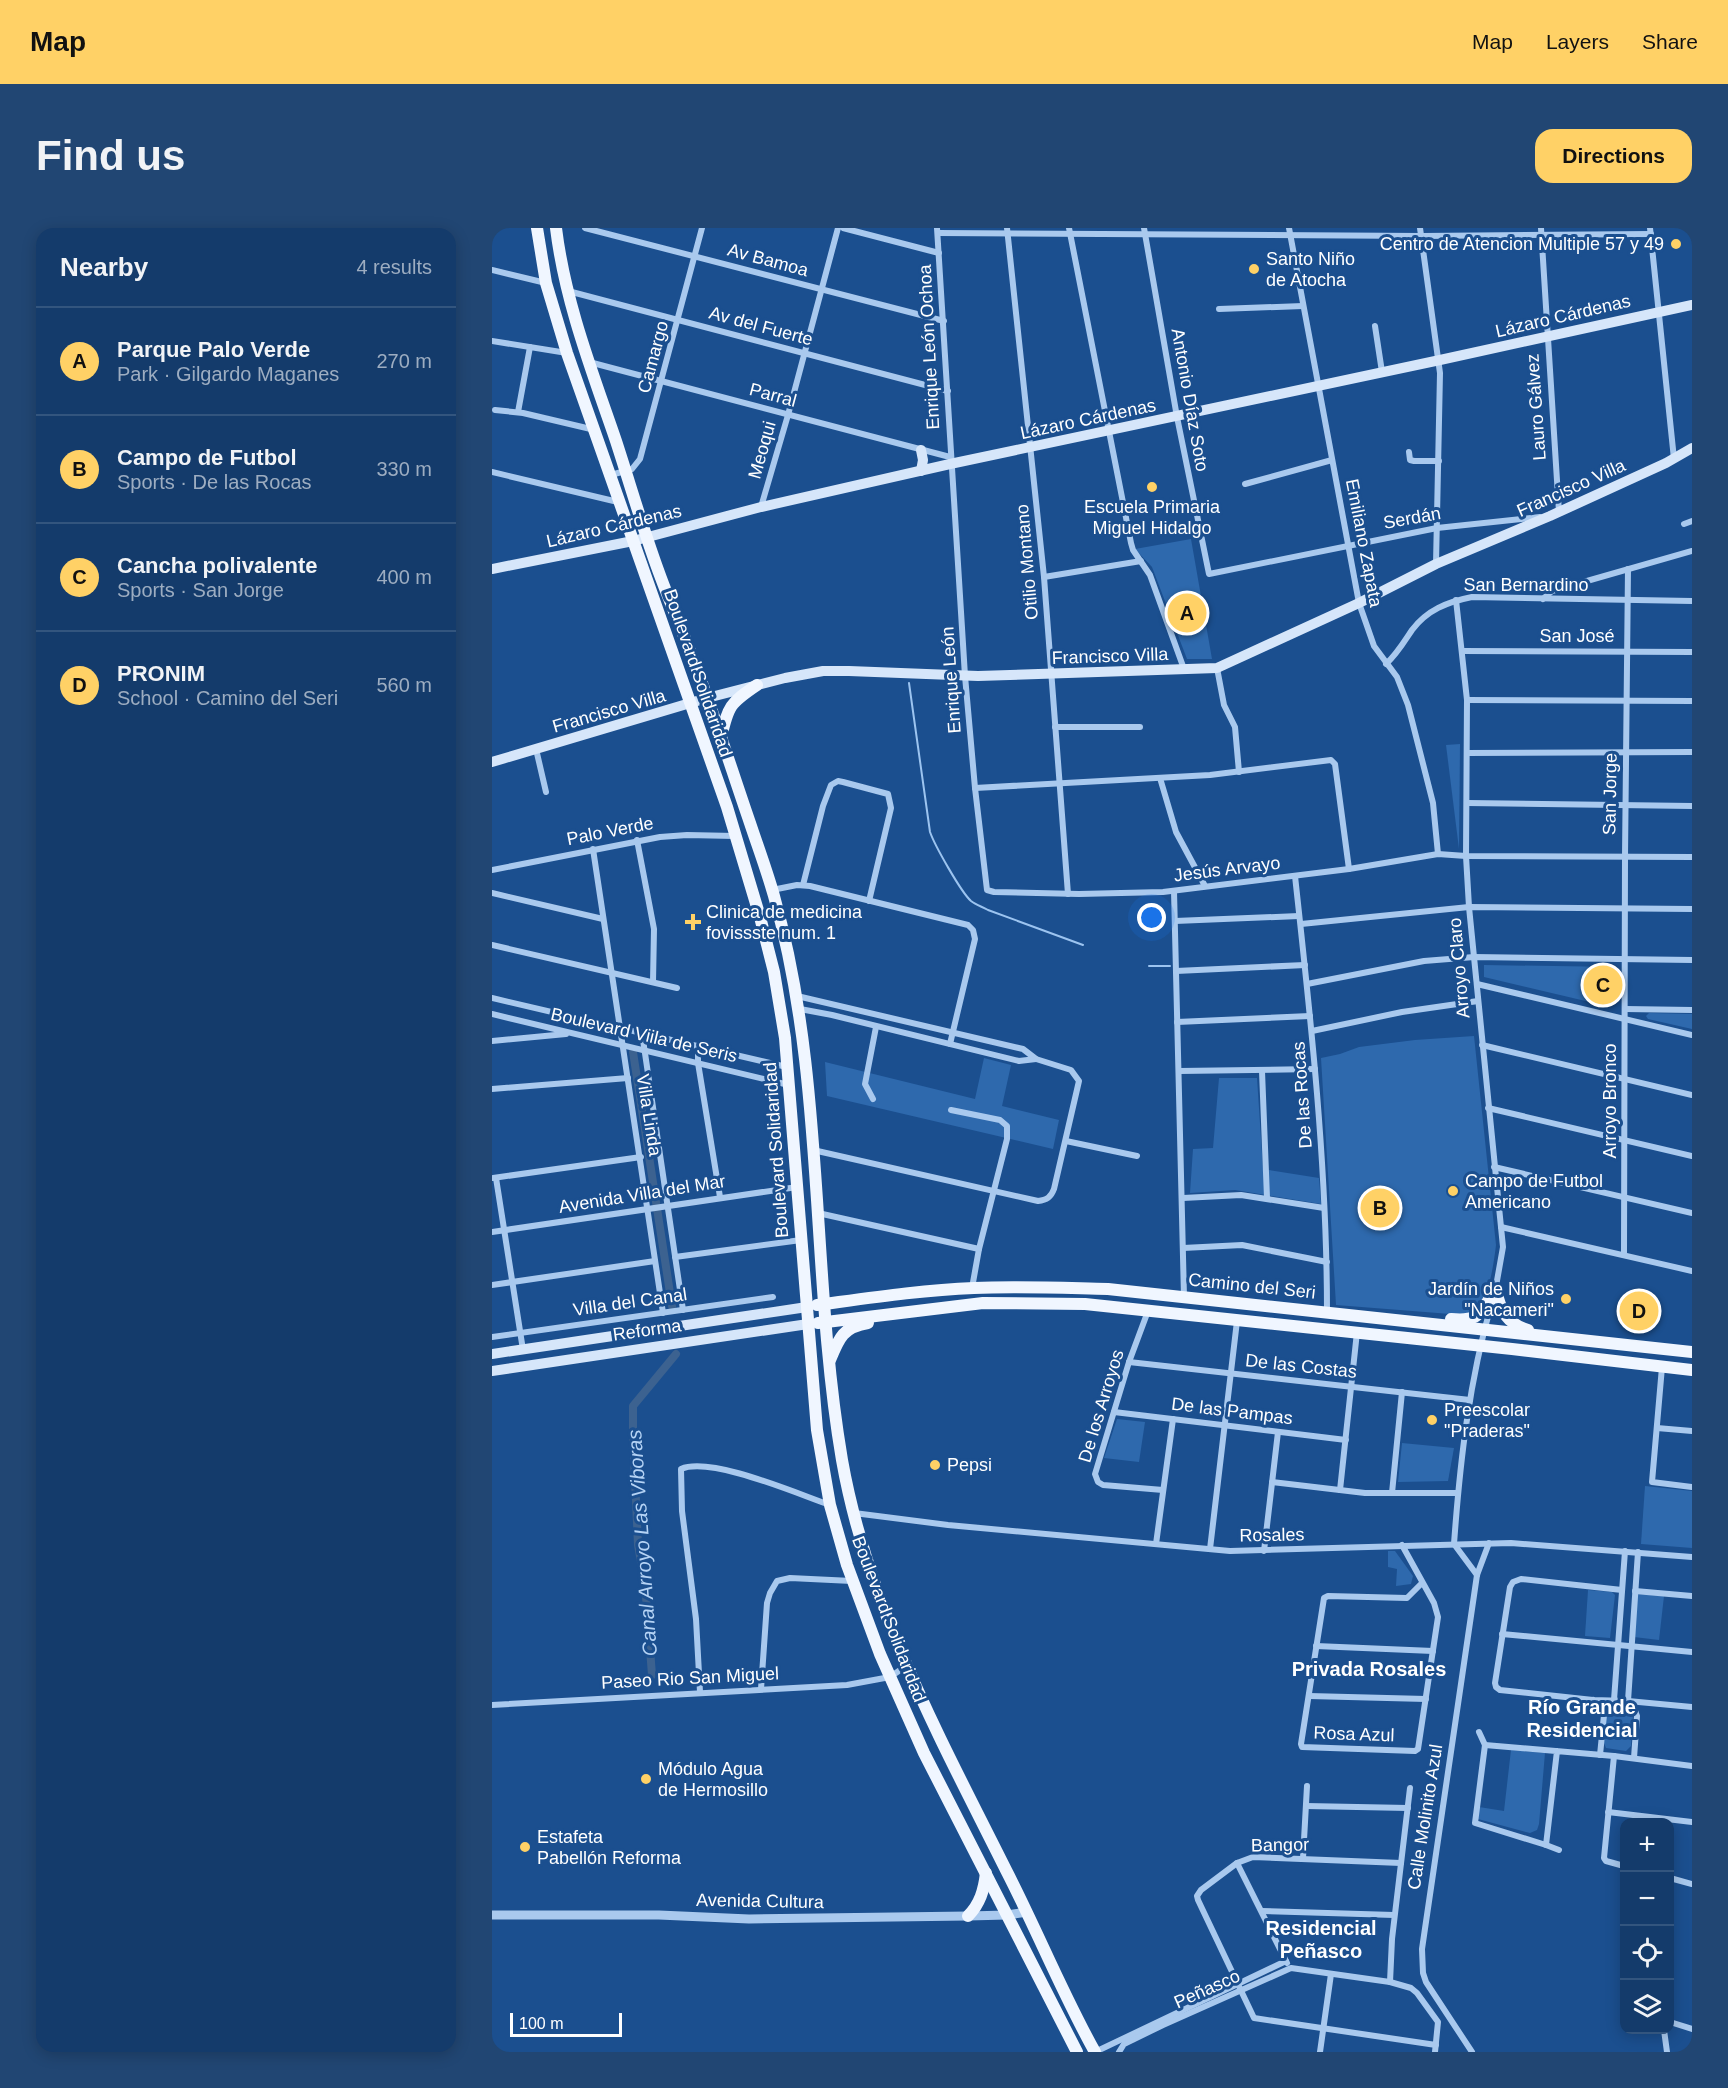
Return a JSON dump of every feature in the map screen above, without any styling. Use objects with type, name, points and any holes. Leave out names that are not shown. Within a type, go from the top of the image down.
[{"type":"main road","name":"Boulevard Solidaridad","points":[[537,228],[546,283],[567,353],[596,430],[736,836],[774,972],[788,1067],[814,1400],[830,1505],[852,1581],[890,1677],[924,1753],[1077,2052]]},
{"type":"main road","name":"Boulevard Solidaridad","points":[[556,228],[566,290],[589,362],[647,537],[721,738],[772,890],[786,940],[800,1010],[808,1076],[823,1304],[842,1459],[853,1513],[875,1586],[906,1666],[1095,2052]]},
{"type":"main road","name":"Lázaro Cárdenas","points":[[492,569],[633,541],[761,507],[921,471],[950,461],[1031,448],[1692,305]]},
{"type":"main road","name":"Francisco Villa","points":[[492,762],[707,698],[823,671],[965,676],[1218,668],[1437,564],[1555,514],[1674,459],[1692,448]]},
{"type":"main road","points":[[921,450],[923,460],[921,471]]},
{"type":"main road","points":[[704,743],[721,738],[731,705],[757,685]]},
{"type":"main road","name":"Camino del Seri","points":[[807,1307],[882,1296],[972,1288],[1108,1289],[1692,1352]]},
{"type":"main road","points":[[1409,1322],[1426,1316],[1470,1319],[1481,1312],[1496,1290]]},
{"type":"main road","points":[[1496,1290],[1500,1308],[1512,1323],[1525,1329],[1564,1338]]},
{"type":"main road","name":"Camino del Seri","points":[[808,1324],[983,1303],[1085,1304],[1480,1345],[1692,1371]]},
{"type":"main road","name":"Reforma","points":[[492,1354],[807,1307]]},
{"type":"main road","points":[[830,1361],[842,1334],[851,1327],[908,1318],[935,1308]]},
{"type":"main road","name":"Reforma","points":[[492,1371],[808,1324]]},
{"type":"main road","points":[[566,1344],[569,1358]]},
{"type":"main road","points":[[968,1916],[975,1909],[981,1897],[986,1874]]},
{"type":"street","name":"Av Bamoa","points":[[585,228],[944,321]]},
{"type":"street","name":"Camargo","points":[[626,471],[632,469],[640,459],[702,228]]},
{"type":"street","name":"Meoqui","points":[[761,507],[838,228]]},
{"type":"street","points":[[843,228],[939,253]]},
{"type":"street","points":[[1420,228],[1440,360],[1437,564]]},
{"type":"street","points":[[937,230],[1289,232],[1422,237],[1541,232],[1651,231],[1674,459]]},
{"type":"street","name":"Enrique León Ochoa","points":[[937,230],[948,391],[950,461]]},
{"type":"street","name":"Antonio Díaz Soto","points":[[1145,230],[1176,417],[1208,573],[1211,575]]},
{"type":"street","name":"Otilio Montano","points":[[1007,231],[1053,674],[1068,894]]},
{"type":"street","points":[[1069,231],[1131,543],[1154,583],[1184,670]]},
{"type":"street","name":"Emiliano Zapata","points":[[1289,232],[1359,603],[1374,646],[1403,689],[1433,803],[1438,854]]},
{"type":"street","name":"Lauro Gálvez","points":[[1541,232],[1555,514]]},
{"type":"street","points":[[492,270],[546,283]]},
{"type":"street","name":"Av del Fuerte","points":[[566,290],[948,391]]},
{"type":"street","points":[[1219,309],[1304,306]]},
{"type":"street","points":[[1375,326],[1382,372]]},
{"type":"street","points":[[492,341],[567,353]]},
{"type":"street","points":[[518,412],[530,347]]},
{"type":"street","name":"Parral","points":[[589,362],[921,450],[950,461]]},
{"type":"street","points":[[495,410],[518,412],[596,430]]},
{"type":"street","points":[[1409,452],[1410,460],[1439,461]]},
{"type":"street","points":[[1245,484],[1332,460]]},
{"type":"street","name":"Enrique León","points":[[950,461],[975,788],[986,888],[989,891]]},
{"type":"street","points":[[610,476],[626,471]]},
{"type":"street","points":[[492,472],[619,502]]},
{"type":"street","name":"Serdán","points":[[1211,575],[1437,528],[1555,514]]},
{"type":"street","points":[[1684,524],[1692,522]]},
{"type":"street","points":[[1543,599],[1552,591],[1692,551]]},
{"type":"street","points":[[1044,577],[1141,561]]},
{"type":"street","name":"San Jorge","points":[[1625,1019],[1628,569]]},
{"type":"street","name":"San Bernardino","points":[[1386,664],[1422,618],[1445,603],[1456,600],[1472,597],[1692,601]]},
{"type":"street","name":"Arroyo Claro","points":[[1454,1544],[1457,1493],[1470,1400],[1480,1345],[1496,1290],[1503,1247],[1469,907],[1466,856],[1467,700],[1456,600]]},
{"type":"street","name":"San José","points":[[1462,651],[1692,652]]},
{"type":"street","points":[[1218,668],[1224,705],[1235,727],[1239,772]]},
{"type":"street","points":[[1467,700],[1692,701]]},
{"type":"street","points":[[1055,727],[1140,727]]},
{"type":"street","points":[[536,749],[546,792]]},
{"type":"street","points":[[1467,753],[1692,752]]},
{"type":"street","points":[[975,788],[1239,772],[1327,760],[1333,762],[1349,869]]},
{"type":"street","points":[[1160,778],[1176,832],[1205,886]]},
{"type":"street","points":[[803,885],[823,806],[831,785],[843,782],[876,789],[888,794],[891,808],[868,901]]},
{"type":"street","points":[[1467,803],[1692,806]]},
{"type":"street","name":"Palo Verde","points":[[492,870],[637,840],[681,835],[736,836]]},
{"type":"street","points":[[637,840],[653,922],[653,982]]},
{"type":"street","name":"Villa Linda","points":[[592,849],[663,1313]]},
{"type":"street","name":"Jesús Arvayo","points":[[989,891],[1068,894],[1174,891],[1349,869],[1438,854],[1692,857]]},
{"type":"street","name":"De las Rocas","points":[[1295,876],[1315,1069],[1327,1262],[1327,1313]]},
{"type":"street","points":[[772,890],[803,885],[962,922],[973,930],[975,939],[972,954],[950,1044]]},
{"type":"street","points":[[1174,891],[1184,1297]]},
{"type":"street","points":[[492,893],[603,919]]},
{"type":"street","points":[[1300,924],[1469,907],[1692,909]]},
{"type":"street","points":[[1175,921],[1299,916]]},
{"type":"street","points":[[492,951],[492,945],[677,988]]},
{"type":"street","points":[[1307,984],[1424,961],[1474,957],[1692,960]]},
{"type":"street","points":[[1176,971],[1305,965]]},
{"type":"street","points":[[1477,984],[1692,1035]]},
{"type":"street","points":[[797,996],[1023,1049],[1036,1059],[1071,1070],[1079,1081],[1054,1189],[1050,1197],[1038,1201],[813,1150]]},
{"type":"street","name":"Boulevard Viila de Seris","points":[[492,998],[788,1067]]},
{"type":"street","points":[[1312,1031],[1402,1012],[1478,1001]]},
{"type":"street","points":[[832,1015],[834,1004]]},
{"type":"street","points":[[1625,1009],[1692,1010]]},
{"type":"street","points":[[800,1010],[832,1015],[1019,1061],[1036,1059]]},
{"type":"street","name":"Boulevard Viila de Seris","points":[[492,1014],[789,1085]]},
{"type":"street","points":[[1178,1022],[1310,1016]]},
{"type":"street","name":"Arroyo Bronco","points":[[1624,1255],[1625,1019]]},
{"type":"street","points":[[873,1099],[865,1084],[876,1027]]},
{"type":"street","points":[[492,1041],[573,1033]]},
{"type":"street","name":"Villa Linda","points":[[642,1033],[683,1310]]},
{"type":"street","points":[[1482,1045],[1692,1095]]},
{"type":"street","points":[[698,1046],[720,1197]]},
{"type":"street","points":[[1179,1071],[1315,1069]]},
{"type":"street","points":[[1262,1071],[1267,1198]]},
{"type":"street","points":[[492,1089],[628,1078]]},
{"type":"street","points":[[1488,1108],[1692,1156]]},
{"type":"street","points":[[951,1110],[1000,1120],[1006,1126],[1007,1139],[979,1249],[972,1288]]},
{"type":"street","points":[[1066,1141],[1137,1156]]},
{"type":"street","points":[[523,1350],[494,1178],[640,1157]]},
{"type":"street","points":[[1494,1167],[1692,1214]]},
{"type":"street","name":"Avenida Villa del Mar","points":[[492,1232],[797,1187]]},
{"type":"street","points":[[1183,1198],[1222,1195],[1267,1198],[1324,1208]]},
{"type":"street","points":[[818,1213],[979,1249]]},
{"type":"street","points":[[1501,1227],[1692,1271]]},
{"type":"street","points":[[675,1257],[801,1240]]},
{"type":"street","points":[[1183,1248],[1242,1245],[1327,1262]]},
{"type":"street","points":[[492,1285],[655,1261]]},
{"type":"street","name":"Villa del Canal","points":[[492,1337],[773,1297]]},
{"type":"street","name":"De los Arroyos","points":[[1149,1310],[1129,1362],[1095,1474],[1096,1479],[1103,1485],[1163,1490]]},
{"type":"street","points":[[1210,1549],[1237,1321]]},
{"type":"street","points":[[1340,1490],[1358,1332]]},
{"type":"street","name":"De las Costas","points":[[1129,1362],[1470,1400]]},
{"type":"street","points":[[1662,1367],[1653,1483],[1692,1487]]},
{"type":"street","points":[[1392,1493],[1402,1392]]},
{"type":"street","name":"De las Pampas","points":[[1114,1412],[1346,1440]]},
{"type":"street","points":[[1156,1544],[1173,1419]]},
{"type":"street","points":[[1657,1428],[1692,1431]]},
{"type":"street","points":[[1264,1551],[1278,1432]]},
{"type":"street","points":[[700,1692],[696,1619],[683,1522],[681,1469],[710,1467],[731,1472],[830,1505]]},
{"type":"street","points":[[1272,1482],[1340,1490],[1457,1493]]},
{"type":"street","name":"Rosales","points":[[853,1513],[948,1526],[1210,1549],[1264,1551],[1489,1543],[1692,1557]]},
{"type":"street","name":"Calle Molinito Azul","points":[[1472,2052],[1426,1983],[1421,1962],[1477,1575],[1489,1543]]},
{"type":"street","points":[[1454,1544],[1477,1575]]},
{"type":"street","points":[[1309,1696],[1426,1699],[1438,1617],[1434,1603],[1402,1545]]},
{"type":"street","points":[[1600,1755],[1604,1715],[1614,1700],[1625,1551]]},
{"type":"street","points":[[1634,1758],[1637,1716],[1628,1701],[1638,1552]]},
{"type":"street","points":[[761,1689],[767,1603],[777,1581],[790,1578],[852,1581]]},
{"type":"street","points":[[1622,1590],[1517,1580],[1510,1587],[1495,1683],[1498,1689],[1593,1700],[1692,1707]]},
{"type":"street","name":"Rosa Azul","points":[[1422,1583],[1407,1598],[1328,1596],[1323,1600],[1302,1747],[1415,1751],[1418,1748],[1426,1699]]},
{"type":"street","points":[[1635,1591],[1692,1596]]},
{"type":"street","points":[[1502,1634],[1692,1652]]},
{"type":"street","points":[[1316,1646],[1433,1651]]},
{"type":"street","points":[[890,1677],[906,1666]]},
{"type":"street","name":"Paseo Rio San Miguel","points":[[492,1705],[847,1685],[890,1677]]},
{"type":"street","points":[[1593,1700],[1604,1715]]},
{"type":"street","points":[[1479,1732],[1485,1745],[1473,1825],[1559,1850]]},
{"type":"street","points":[[1485,1745],[1634,1758],[1692,1766]]},
{"type":"street","points":[[1546,1845],[1557,1751]]},
{"type":"street","points":[[1614,1756],[1604,1858],[1606,1861],[1620,1865]]},
{"type":"street","points":[[1303,1858],[1307,1786]]},
{"type":"street","points":[[1390,1982],[1390,1950],[1410,1788]]},
{"type":"street","points":[[1306,1806],[1408,1808]]},
{"type":"street","points":[[1608,1812],[1692,1822]]},
{"type":"street","name":"Bangor","points":[[1237,1984],[1197,1896],[1200,1890],[1237,1863],[1254,1857],[1401,1863]]},
{"type":"street","points":[[1237,1863],[1286,1961],[1292,1968],[1390,1982],[1411,1988],[1438,2022],[1436,2049],[1324,2027],[1254,2018],[1237,1984]]},
{"type":"street","points":[[1674,1879],[1692,1884]]},
{"type":"street","points":[[1262,1911],[1394,1915]]},
{"type":"street","name":"Avenida Cultura","points":[[492,1915],[749,1919],[968,1916],[1028,1912]]},
{"type":"street","name":"Peñasco","points":[[1095,2052],[1123,2042],[1286,1961]]},
{"type":"street","name":"Peñasco","points":[[1162,2023],[1292,1968]]},
{"type":"street","points":[[1320,2052],[1331,1974]]},
{"type":"street","points":[[1674,2023],[1692,2029]]},
{"type":"street","points":[[1665,2034],[1667,2052]]},
{"type":"street","points":[[1119,2052],[1123,2042]]},
{"type":"shaded area","points":[[1191,539],[1212,659],[1187,659],[1152,567],[1135,549]]},
{"type":"shaded area","points":[[1460,744],[1459,849],[1446,745]]},
{"type":"shaded area","points":[[1484,965],[1615,967],[1614,1003],[1594,1003],[1484,977]]},
{"type":"shaded area","points":[[1649,1013],[1692,1014],[1692,1029],[1648,1019],[1646,1016]]},
{"type":"shaded area","points":[[1474,1036],[1496,1245],[1485,1297],[1477,1309],[1463,1315],[1336,1305],[1321,1058],[1359,1047]]},
{"type":"shaded area","points":[[984,1058],[1011,1065],[1002,1106],[1059,1120],[1053,1149],[827,1096],[825,1062],[975,1099]]},
{"type":"shaded area","points":[[1219,1078],[1257,1078],[1263,1169],[1319,1178],[1321,1204],[1235,1190],[1190,1193],[1193,1149],[1213,1148]]},
{"type":"shaded area","points":[[1117,1419],[1145,1422],[1139,1462],[1104,1458]]},
{"type":"shaded area","points":[[1402,1443],[1454,1448],[1448,1481],[1398,1482]]},
{"type":"shaded area","points":[[1645,1486],[1692,1491],[1692,1548],[1641,1544]]},
{"type":"shaded area","points":[[1388,1551],[1395,1551],[1413,1576],[1411,1584],[1396,1586],[1397,1569],[1388,1567]]},
{"type":"shaded area","points":[[1588,1590],[1612,1592],[1615,1595],[1610,1638],[1585,1636]]},
{"type":"shaded area","points":[[1637,1594],[1664,1596],[1659,1640],[1634,1637]]},
{"type":"shaded area","points":[[1612,1708],[1628,1709],[1633,1715],[1631,1746],[1626,1751],[1606,1748],[1604,1743],[1606,1713]]},
{"type":"shaded area","points":[[1511,1750],[1545,1753],[1539,1824],[1537,1830],[1530,1833],[1478,1819],[1479,1807],[1504,1811]]},
{"type":"waterway","points":[[909,683],[930,832],[961,888],[975,904],[1083,945]]},
{"type":"waterway","points":[[1149,966],[1170,966]]},
{"type":"waterway","name":"Canal Arroyo Las Viboras","points":[[633,1052],[672,1306]]},
{"type":"waterway","name":"Canal Arroyo Las Viboras","points":[[652,1675],[645,1584],[638,1545],[633,1406],[676,1354]]},
{"type":"place","name":"Centro de Atencion Multiple 57 y 49","points":[[1676,244]]},
{"type":"place","name":"Santo Niño de Atocha","points":[[1254,269]]},
{"type":"place","name":"Escuela Primaria Miguel Hidalgo","points":[[1152,487]]},
{"type":"place","name":"Parque Palo Verde","points":[[1187,613]]},
{"type":"place","name":"Clinica de medicina fovissste num. 1","points":[[693,922]]},
{"type":"place","name":"Cancha polivalente","points":[[1603,985]]},
{"type":"place","name":"Campo de Futbol Americano","points":[[1453,1191]]},
{"type":"place","name":"Campo de Futbol","points":[[1380,1208]]},
{"type":"place","name":"Jardín de Niños \"Nacameri\"","points":[[1566,1299]]},
{"type":"place","name":"PRONIM","points":[[1639,1311]]},
{"type":"place","name":"Preescolar \"Praderas\"","points":[[1432,1420]]},
{"type":"place","name":"Pepsi","points":[[935,1465]]},
{"type":"place","name":"Módulo Agua de Hermosillo","points":[[646,1779]]},
{"type":"place","name":"Estafeta Pabellón Reforma","points":[[525,1847]]},
{"type":"district","name":"Privada Rosales","points":[[1369,1669]]},
{"type":"district","name":"Río Grande Residencial","points":[[1582,1718]]},
{"type":"district","name":"Residencial Peñasco","points":[[1321,1940]]}]
